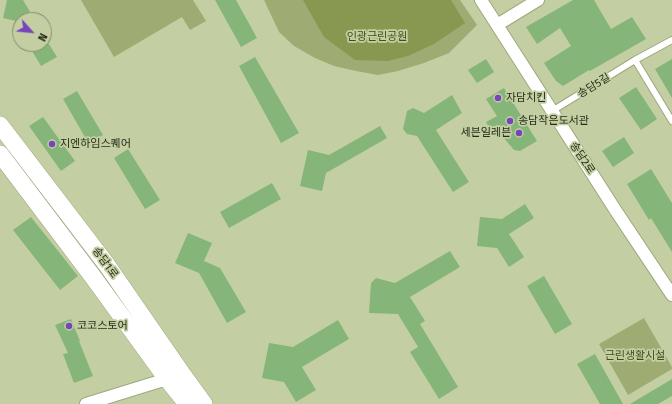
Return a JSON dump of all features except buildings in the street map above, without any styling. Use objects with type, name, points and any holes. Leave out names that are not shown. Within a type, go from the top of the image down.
[{"type":"main road","name":"송담1로","points":[[0,125],[108,265],[204,404]]},
{"type":"main road","name":"송담1로","points":[[0,154],[187,404]]},
{"type":"street","name":"송담2로","points":[[481,0],[616,211],[671,290]]},
{"type":"street","points":[[497,25],[538,0]]},
{"type":"street","points":[[86,404],[167,379]]},
{"type":"lane","name":"송담5길","points":[[552,111],[635,60],[672,40]]},
{"type":"lane","points":[[635,60],[672,121]]},
{"type":"green space","points":[[81,0],[193,0],[206,21],[190,30],[182,17],[114,57]]},
{"type":"green space","name":"인광근린공원","points":[[264,0],[460,0],[477,25],[449,53],[424,63],[378,75],[334,66],[315,58],[294,46],[279,32]]},
{"type":"green space","name":"인광근린공원","points":[[303,0],[451,0],[465,23],[434,44],[408,56],[388,61],[355,60],[324,37]]},
{"type":"green space","name":"근린생활시설","points":[[644,318],[672,369],[628,395],[599,344]]},
{"type":"place","name":"자담치킨","points":[[498,98]]},
{"type":"place","name":"송담작은도서관","points":[[510,121]]},
{"type":"place","name":"세븐일레븐","points":[[519,133]]},
{"type":"place","name":"지엔하임스퀘어","points":[[52,144]]},
{"type":"place","name":"코코스토어","points":[[69,326]]}]
